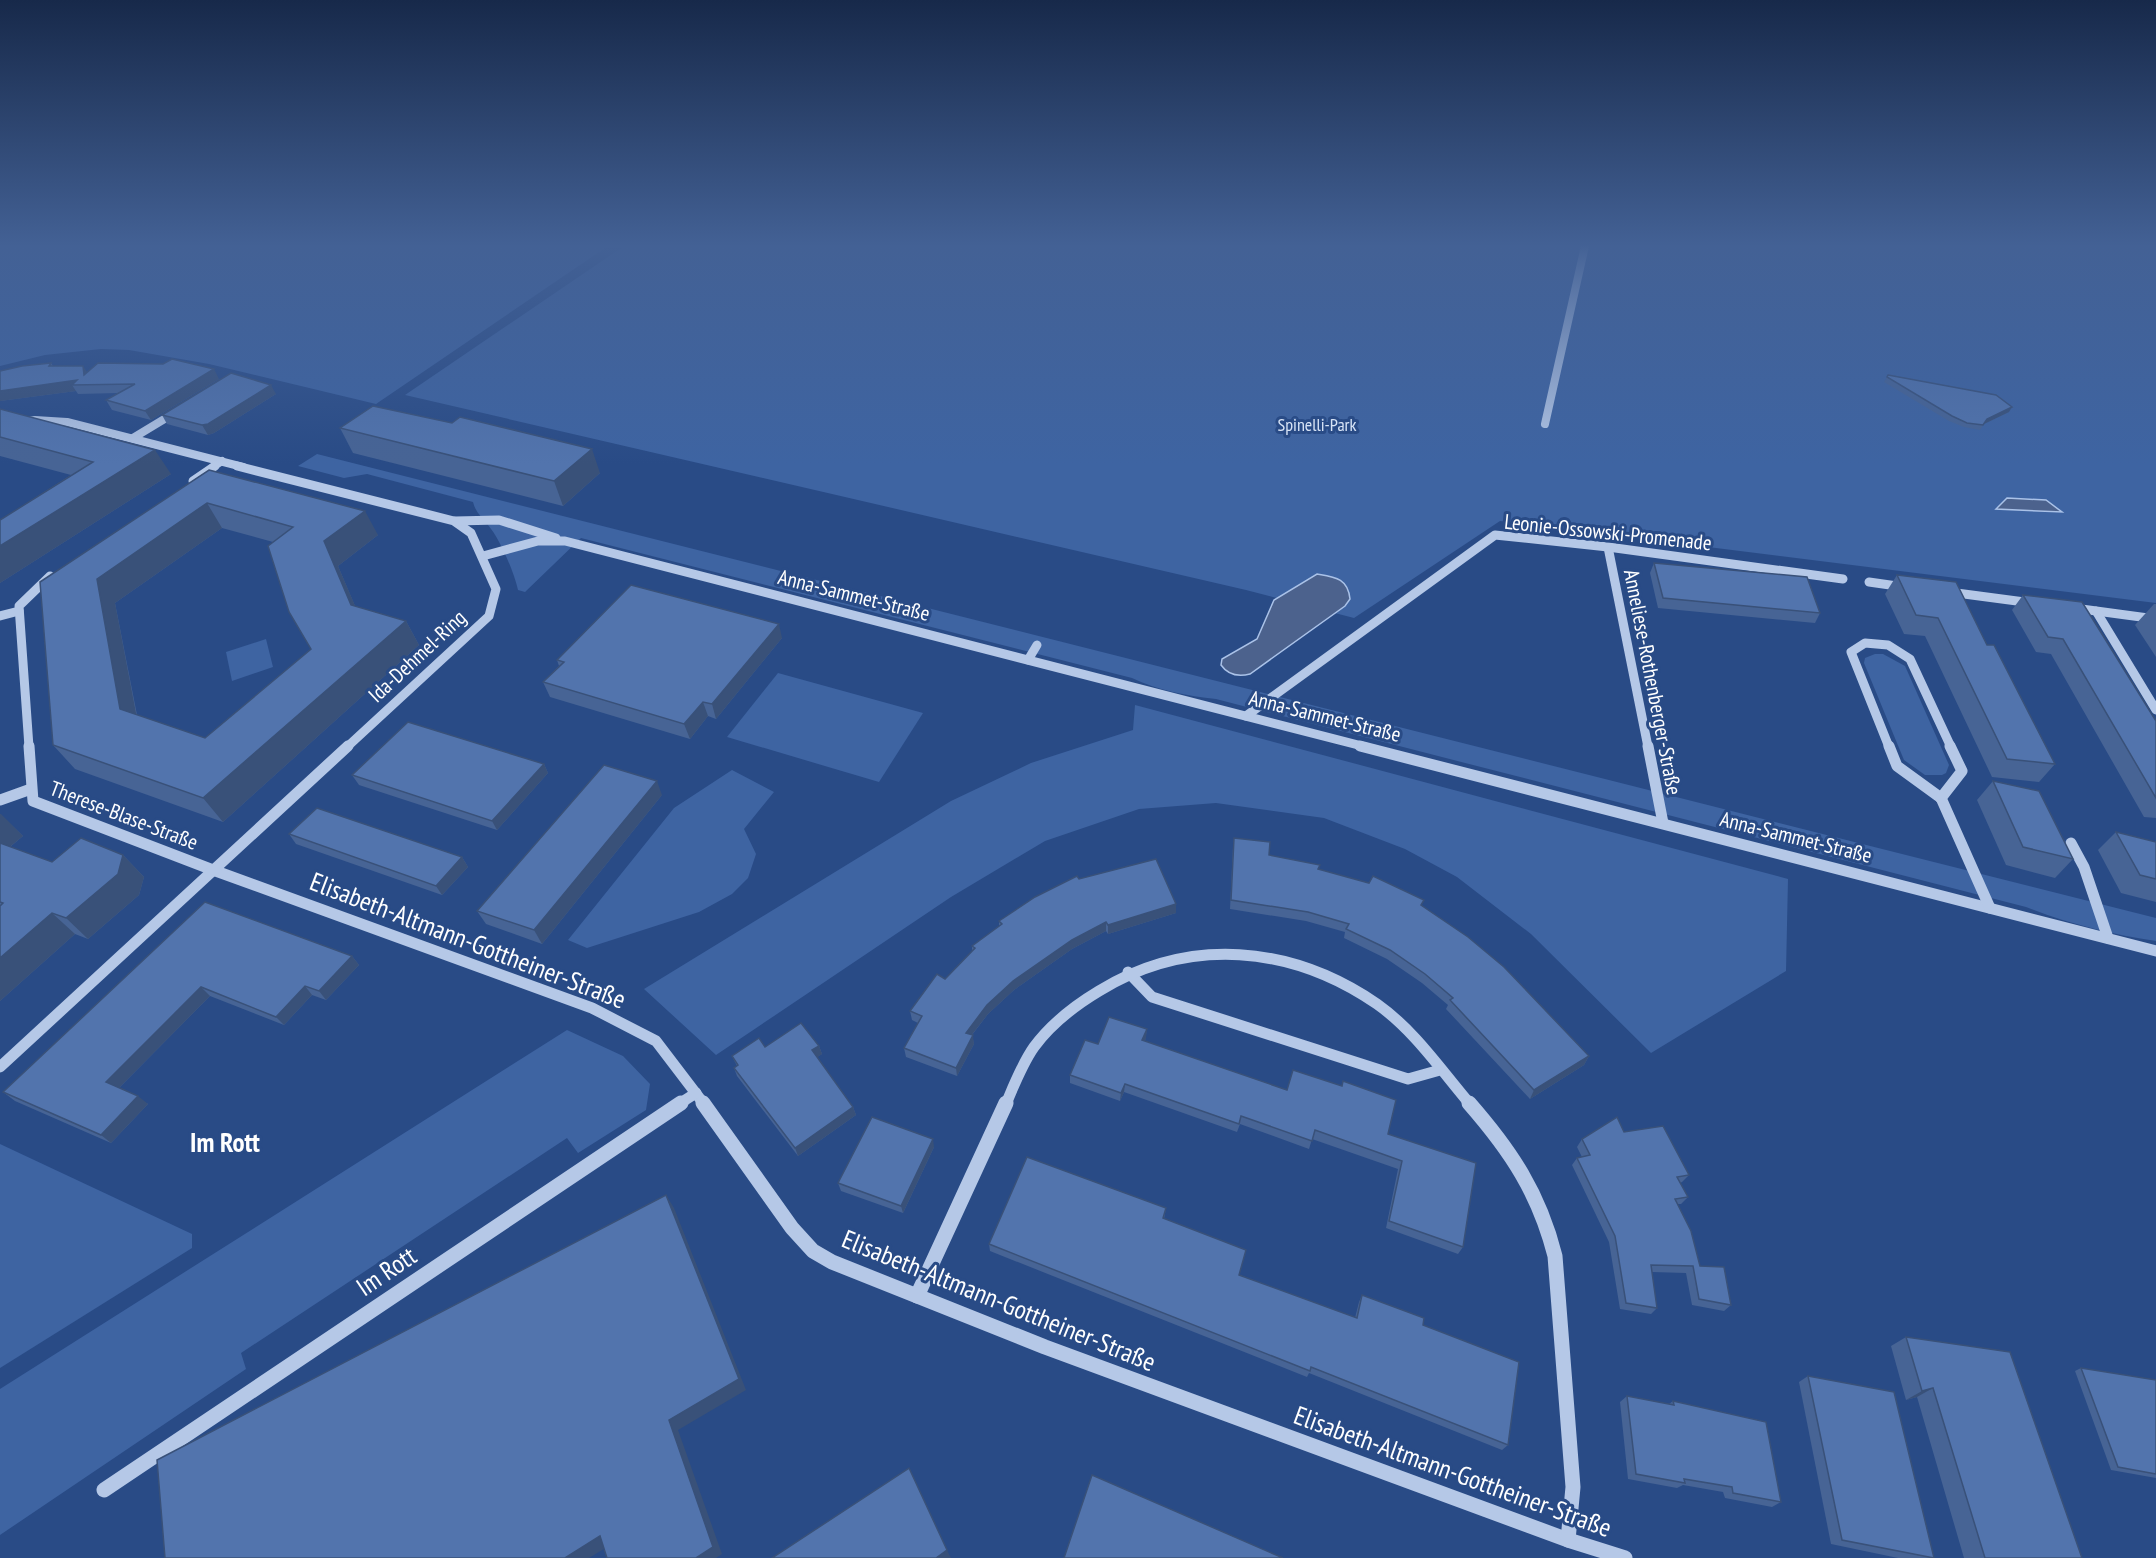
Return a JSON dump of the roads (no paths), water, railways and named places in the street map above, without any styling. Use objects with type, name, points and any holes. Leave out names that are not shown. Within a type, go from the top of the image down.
[{"type":"street","points":[[1545,424],[1569,319]]},
{"type":"street","points":[[132,438],[182,408]]},
{"type":"street","name":"Ida-Dehmel-Ring","points":[[0,425],[35,420],[67,422],[454,521],[471,533],[496,589],[489,616],[0,1067]]},
{"type":"street","points":[[187,484],[222,460]]},
{"type":"street","points":[[454,521],[499,520],[537,530],[565,541]]},
{"type":"street","name":"Leonie-Ossowski-Promenade","points":[[1246,716],[1495,535],[1608,547],[1842,579]]},
{"type":"street","name":"Anna-Sammet-Straße","points":[[483,556],[538,541],[565,541],[2156,951]]},
{"type":"street","name":"Anneliese-Rothenberger-Straße","points":[[1608,547],[1663,824]]},
{"type":"street","points":[[0,616],[19,611],[19,606],[44,580],[64,567]]},
{"type":"street","points":[[1869,582],[1918,589]]},
{"type":"street","points":[[1941,591],[2044,604]]},
{"type":"street","points":[[2067,607],[2156,619]]},
{"type":"street","name":"Therese-Blase-Straße","points":[[19,611],[33,801],[213,870]]},
{"type":"street","points":[[2096,611],[2156,710]]},
{"type":"street","points":[[1941,798],[1962,771],[1910,659],[1888,645],[1865,643],[1851,652],[1897,766],[1941,798],[1990,908]]},
{"type":"street","points":[[1028,660],[1037,645]]},
{"type":"street","name":"Therese-Blase-Straße","points":[[0,800],[31,789]]},
{"type":"street","points":[[2071,843],[2084,867],[2108,938]]},
{"type":"street","name":"Elisabeth-Altmann-Gottheiner-Straße","points":[[213,870],[592,1008],[656,1041],[792,1228],[813,1251],[832,1263],[1045,1347],[1568,1540],[1625,1558]]},
{"type":"street","points":[[916,1296],[1033,1047],[1046,1031],[1076,1006],[1128,972],[1151,964],[1210,953],[1245,953],[1300,963],[1350,987],[1380,1006],[1408,1032],[1522,1170],[1540,1202],[1550,1231],[1555,1256],[1573,1487],[1568,1540]]},
{"type":"street","points":[[1128,972],[1152,997],[1408,1079],[1440,1070]]},
{"type":"street","name":"Im Rott","points":[[104,1490],[696,1093]]},
{"type":"district","name":"Im Rott","points":[[225,1142]]},
{"type":"park label","name":"Spinelli-Park","points":[[1317,424]]}]
